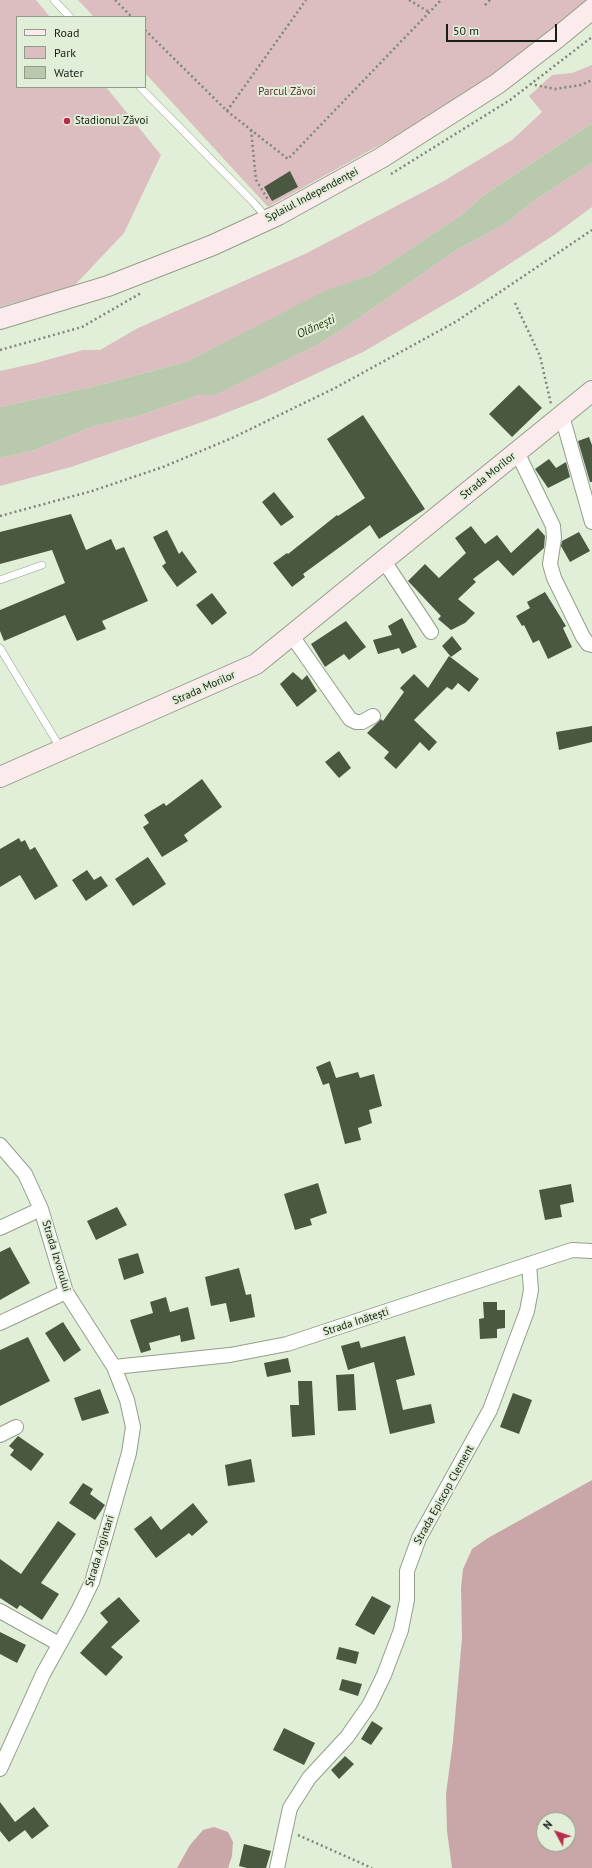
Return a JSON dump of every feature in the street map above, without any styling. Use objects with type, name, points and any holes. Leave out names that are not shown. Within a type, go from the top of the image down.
[{"type":"street","name":"Splaiul Independenței","points":[[0,319],[108,286],[213,245],[268,220],[381,158],[510,74],[592,9]]},
{"type":"street","name":"Strada Morilor","points":[[0,777],[249,668],[292,636],[592,391]]},
{"type":"street","points":[[559,418],[592,522]]},
{"type":"street","points":[[517,452],[553,526],[554,538],[550,564],[554,578],[583,637],[588,644],[592,645]]},
{"type":"street","points":[[384,561],[431,632]]},
{"type":"street","points":[[292,636],[350,719],[356,722],[362,722],[373,716]]},
{"type":"street","name":"Strada Izvorului","points":[[0,1145],[25,1174],[41,1209],[66,1292],[114,1367]]},
{"type":"street","points":[[0,1228],[41,1209]]},
{"type":"street","name":"Strada Inătești","points":[[114,1367],[230,1355],[287,1344],[572,1250],[592,1251]]},
{"type":"street","name":"Strada Episcop Clement","points":[[277,1868],[284,1829],[290,1808],[309,1778],[347,1737],[370,1704],[384,1675],[401,1630],[407,1600],[407,1571],[419,1538],[490,1410],[527,1311],[531,1290],[529,1264]]},
{"type":"street","points":[[0,1323],[66,1292]]},
{"type":"street","name":"Strada Argintari","points":[[0,1769],[28,1706],[92,1582],[129,1453],[133,1427],[127,1400],[114,1367]]},
{"type":"street","points":[[0,1435],[16,1427]]},
{"type":"street","points":[[0,1611],[59,1644]]},
{"type":"lane","points":[[54,0],[69,16]]},
{"type":"lane","points":[[141,88],[253,202],[268,220]]},
{"type":"lane","points":[[0,580],[42,565]]},
{"type":"lane","points":[[0,648],[61,750]]},
{"type":"path","points":[[115,0],[131,16]]},
{"type":"path","points":[[226,111],[306,0]]},
{"type":"path","points":[[409,0],[429,12]]},
{"type":"path","points":[[146,31],[226,111],[288,160],[441,0]]},
{"type":"path","points":[[485,5],[490,0]]},
{"type":"path","points":[[510,74],[531,84],[555,89],[581,85],[592,80]]},
{"type":"path","points":[[251,130],[256,180],[263,194]]},
{"type":"path","points":[[0,516],[92,491],[163,467],[259,425],[335,388],[457,320],[592,230]]},
{"type":"path","points":[[515,303],[540,356],[559,418]]},
{"type":"path","points":[[284,1829],[372,1868]]},
{"type":"green space","name":"Stadionul Zăvoi","points":[[0,0],[36,0],[49,16],[16,16],[16,88],[107,88],[161,155],[124,233],[74,286],[0,307]]},
{"type":"green space","name":"Parcul Zăvoi","points":[[78,0],[591,0],[520,59],[396,136],[268,207],[146,74],[146,16],[93,16]]},
{"type":"green space","points":[[592,65],[592,123],[484,195],[460,216],[373,274],[327,291],[186,362],[96,386],[0,407],[0,371],[83,350],[100,350],[138,328],[307,253],[442,182],[512,140],[542,112],[529,96],[552,75],[572,73]]},
{"type":"green space","points":[[592,163],[592,207],[554,235],[474,287],[363,352],[264,398],[208,420],[71,467],[0,486],[0,458],[35,450],[94,426],[138,416],[199,395],[216,395],[317,345],[346,327],[455,251],[508,222],[532,202]]},
{"type":"shaded area","points":[[592,1480],[592,1868],[452,1868],[447,1831],[446,1794],[453,1741],[462,1638],[461,1588],[463,1569],[472,1549],[488,1538]]},
{"type":"shaded area","points":[[214,1827],[228,1832],[233,1842],[232,1856],[228,1868],[177,1868],[190,1845],[203,1830]]},
{"type":"water","name":"Olănești","points":[[592,123],[592,163],[532,202],[508,222],[455,251],[346,327],[317,345],[216,395],[199,395],[138,416],[94,426],[35,450],[0,458],[0,407],[96,386],[186,362],[327,290],[373,274],[460,216],[484,195]]},
{"type":"building","points":[[290,171],[298,187],[272,201],[264,187]]},
{"type":"building","points":[[519,385],[542,408],[512,437],[489,414]]},
{"type":"building","points":[[363,415],[425,509],[379,539],[370,525],[303,574],[305,577],[292,587],[273,563],[287,553],[288,554],[337,515],[338,516],[365,498],[327,439]]},
{"type":"building","points":[[589,437],[592,445],[592,482],[590,482],[578,441]]},
{"type":"building","points":[[549,459],[556,468],[566,462],[570,477],[548,488],[535,469]]},
{"type":"building","points":[[274,492],[294,517],[281,526],[262,502]]},
{"type":"building","points":[[71,514],[86,550],[111,539],[116,550],[124,547],[148,601],[102,621],[106,629],[77,641],[65,615],[4,641],[0,631],[0,610],[65,583],[52,550],[0,564],[0,532]]},
{"type":"building","points":[[471,526],[485,544],[497,535],[511,553],[538,528],[545,536],[544,548],[513,576],[498,560],[473,579],[476,582],[458,599],[475,613],[465,623],[451,630],[438,619],[441,616],[408,581],[425,564],[439,578],[466,553],[455,538]]},
{"type":"building","points":[[167,530],[179,554],[182,551],[197,572],[177,587],[162,566],[166,563],[153,537]]},
{"type":"building","points":[[579,532],[590,551],[570,562],[561,546],[562,541]]},
{"type":"building","points":[[545,592],[566,626],[563,628],[572,647],[548,659],[539,640],[533,643],[524,625],[522,626],[516,616],[530,608],[527,602]]},
{"type":"building","points":[[212,593],[227,613],[212,625],[196,605]]},
{"type":"building","points":[[402,618],[417,647],[402,654],[399,648],[378,654],[373,640],[392,635],[388,626]]},
{"type":"building","points":[[346,621],[366,647],[349,660],[344,654],[325,667],[311,644]]},
{"type":"building","points":[[452,636],[462,649],[451,657],[442,646]]},
{"type":"building","points":[[449,656],[479,679],[469,692],[458,683],[452,690],[447,687],[414,720],[437,742],[429,751],[420,742],[396,769],[384,758],[389,752],[367,733],[381,719],[383,721],[404,692],[400,688],[414,674],[428,688]]},
{"type":"building","points":[[293,672],[302,680],[307,675],[317,691],[297,707],[280,684]]},
{"type":"building","points":[[592,726],[592,742],[559,750],[556,732]]},
{"type":"building","points":[[339,751],[351,768],[339,778],[325,762]]},
{"type":"building","points":[[202,779],[222,807],[184,835],[188,841],[162,857],[143,827],[149,823],[144,815],[164,803],[166,806]]},
{"type":"building","points":[[19,838],[21,842],[25,840],[30,850],[35,847],[58,886],[35,900],[20,875],[0,887],[0,849]]},
{"type":"building","points":[[148,857],[166,884],[133,906],[115,879]]},
{"type":"building","points":[[87,870],[94,880],[101,876],[108,886],[86,901],[72,880]]},
{"type":"building","points":[[330,1061],[336,1078],[358,1072],[360,1078],[374,1074],[382,1106],[369,1110],[372,1123],[358,1128],[361,1140],[345,1144],[329,1083],[323,1085],[316,1067]]},
{"type":"building","points":[[318,1183],[327,1213],[310,1219],[312,1225],[295,1230],[284,1194]]},
{"type":"building","points":[[571,1184],[574,1202],[560,1205],[562,1217],[545,1220],[539,1190]]},
{"type":"building","points":[[117,1207],[127,1225],[96,1240],[87,1221]]},
{"type":"building","points":[[10,1247],[30,1283],[0,1300],[0,1252]]},
{"type":"building","points":[[138,1253],[144,1273],[124,1280],[118,1259]]},
{"type":"building","points":[[239,1268],[246,1295],[251,1294],[255,1317],[230,1322],[226,1303],[211,1306],[205,1277]]},
{"type":"building","points":[[166,1297],[170,1312],[188,1307],[195,1339],[181,1342],[180,1335],[149,1343],[151,1350],[141,1353],[130,1320],[153,1313],[150,1302]]},
{"type":"building","points":[[483,1302],[497,1302],[497,1310],[505,1310],[505,1328],[497,1329],[497,1338],[480,1339],[479,1319],[484,1318]]},
{"type":"building","points":[[63,1322],[81,1350],[64,1362],[45,1333]]},
{"type":"building","points":[[405,1336],[415,1375],[396,1380],[403,1410],[431,1404],[435,1423],[390,1434],[374,1362],[348,1370],[341,1346],[359,1341],[361,1348]]},
{"type":"building","points":[[28,1337],[50,1381],[0,1406],[0,1350]]},
{"type":"building","points":[[288,1358],[291,1372],[267,1377],[264,1363]]},
{"type":"building","points":[[354,1374],[356,1410],[338,1411],[336,1375]]},
{"type":"building","points":[[298,1381],[312,1381],[315,1435],[292,1437],[290,1405],[299,1405]]},
{"type":"building","points":[[100,1389],[109,1413],[82,1421],[74,1398]]},
{"type":"building","points":[[513,1393],[532,1400],[519,1434],[500,1427]]},
{"type":"building","points":[[18,1436],[44,1454],[31,1471],[10,1455],[14,1450],[9,1446]]},
{"type":"building","points":[[251,1459],[255,1482],[228,1486],[225,1465]]},
{"type":"building","points":[[83,1483],[93,1489],[90,1494],[105,1505],[95,1520],[69,1503]]},
{"type":"building","points":[[193,1503],[208,1522],[192,1536],[189,1533],[156,1558],[134,1529],[151,1516],[161,1530]]},
{"type":"building","points":[[58,1521],[76,1534],[41,1583],[59,1594],[42,1620],[20,1605],[17,1609],[0,1598],[0,1559],[21,1574]]},
{"type":"building","points":[[372,1596],[391,1606],[374,1635],[355,1625]]},
{"type":"building","points":[[119,1597],[140,1621],[111,1647],[123,1657],[106,1676],[80,1653],[108,1622],[100,1613]]},
{"type":"building","points":[[0,1632],[26,1645],[17,1663],[0,1654]]},
{"type":"building","points":[[339,1647],[359,1652],[356,1664],[336,1659]]},
{"type":"building","points":[[342,1679],[362,1684],[358,1696],[339,1690]]},
{"type":"building","points":[[372,1721],[383,1728],[371,1745],[361,1739]]},
{"type":"building","points":[[284,1728],[315,1743],[304,1765],[273,1750]]},
{"type":"building","points":[[345,1756],[354,1764],[339,1779],[331,1770]]},
{"type":"building","points":[[0,1802],[15,1822],[34,1807],[49,1826],[32,1839],[25,1830],[9,1842],[0,1831]]},
{"type":"building","points":[[244,1844],[271,1851],[266,1868],[247,1868],[239,1866]]},
{"type":"place","name":"Stadionul Zăvoi","points":[[67,121]]}]
